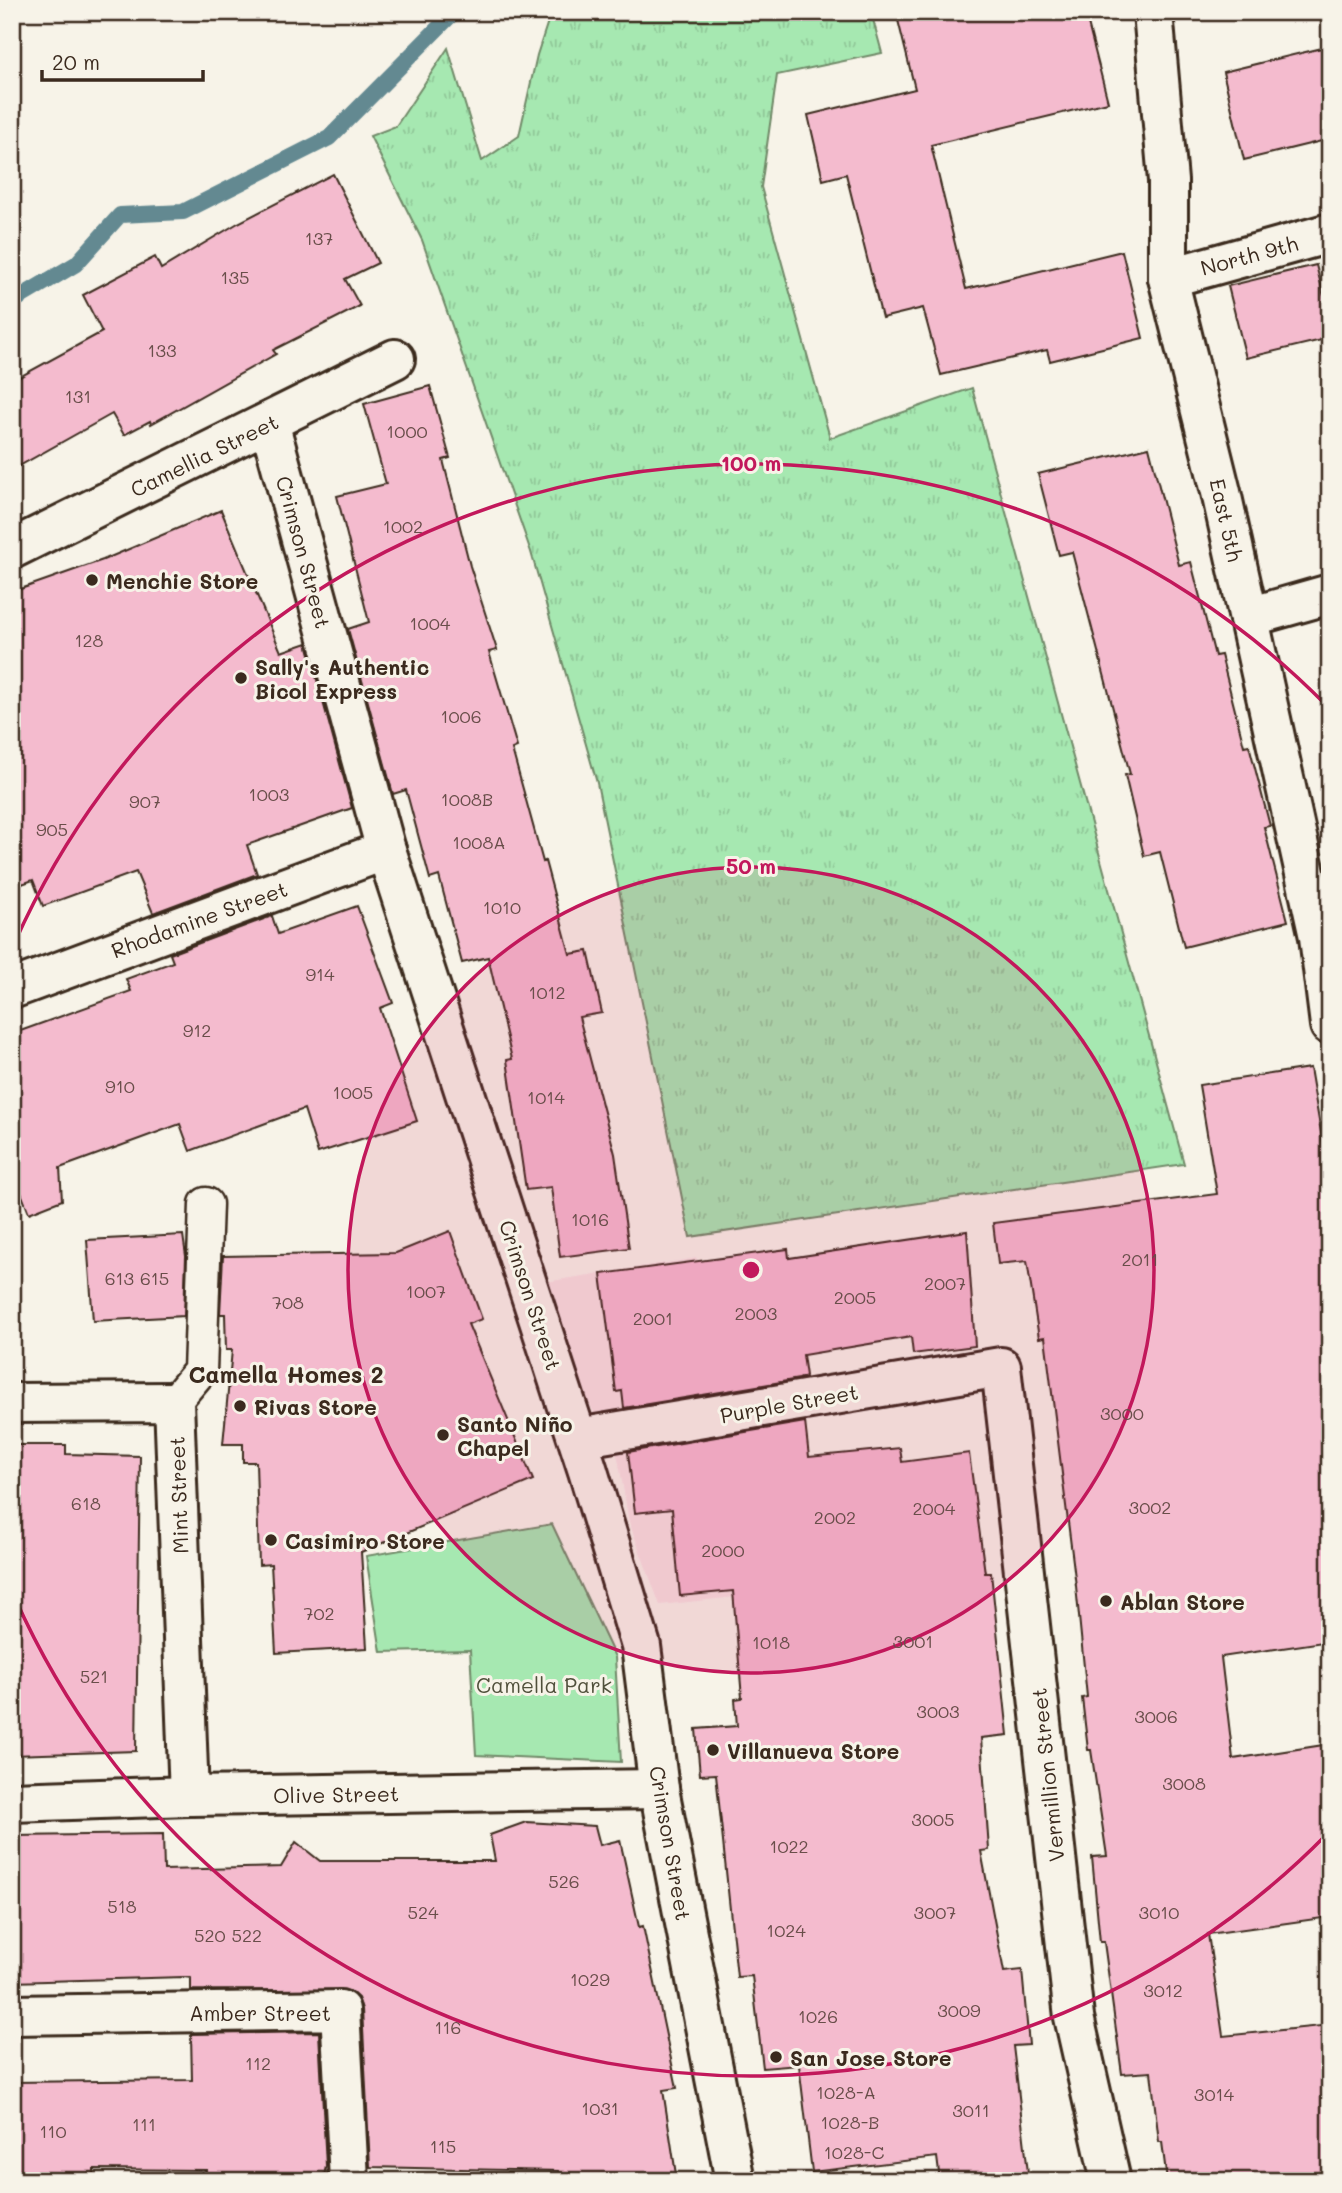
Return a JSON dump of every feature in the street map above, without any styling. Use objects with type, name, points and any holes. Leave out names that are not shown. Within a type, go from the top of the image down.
[{"type":"street","name":"East 5th","points":[[1153,12],[1168,181],[1168,278],[1324,936],[1330,1025]]},
{"type":"street","name":"North 9th","points":[[1168,278],[1330,233]]},
{"type":"street","name":"Camellia Street","points":[[12,549],[395,359]]},
{"type":"street","name":"Crimson Street","points":[[269,422],[386,850],[578,1438],[641,1646],[659,1789],[735,2181]]},
{"type":"street","points":[[1249,617],[1330,594]]},
{"type":"street","name":"Rhodamine Street","points":[[12,989],[386,850]]},
{"type":"street","name":"Purple Street","points":[[578,1438],[1001,1367]]},
{"type":"street","name":"Vermillion Street","points":[[1001,1367],[1074,2017],[1111,2181]]},
{"type":"street","points":[[12,1403],[174,1402]]},
{"type":"street","name":"Mint Street","points":[[174,1402],[189,1796]]},
{"type":"street","name":"Olive Street","points":[[12,1802],[189,1796],[659,1789]]},
{"type":"street","name":"Amber Street","points":[[12,2015],[340,2010],[349,2180]]},
{"type":"lane","points":[[174,1402],[200,1371],[206,1205]]},
{"type":"shaded area","points":[[697,1258],[714,1380],[766,1436],[785,1592],[660,1605],[629,1522],[618,1458],[582,1390],[545,1282]]},
{"type":"green space","points":[[551,12],[871,12],[882,53],[777,75],[761,187],[830,438],[972,388],[1184,1164],[690,1237],[597,783],[531,552],[422,240],[370,136],[396,126],[448,48],[482,161],[519,136],[537,55]]},
{"type":"green space","name":"Camella Park","points":[[552,1524],[615,1657],[621,1762],[476,1755],[470,1650],[381,1652],[366,1556]]},
{"type":"building","points":[[896,12],[1085,12],[1108,102],[931,145],[966,289],[1122,251],[1143,338],[1050,361],[1047,350],[941,375],[923,308],[882,318],[846,174],[823,180],[808,115],[915,89]]},
{"type":"building","points":[[1330,46],[1330,139],[1244,160],[1223,72]]},
{"type":"building","points":[[333,174],[378,263],[345,279],[360,306],[273,350],[276,354],[151,424],[150,421],[124,435],[112,414],[12,470],[12,381],[102,332],[83,295],[155,257],[161,269],[238,223]]},
{"type":"building","points":[[1316,265],[1330,320],[1330,338],[1246,358],[1228,286]]},
{"type":"building","points":[[430,386],[450,458],[443,460],[470,566],[497,650],[489,652],[517,747],[512,749],[543,862],[545,861],[570,954],[588,951],[602,1013],[579,1017],[615,1154],[629,1248],[560,1257],[551,1187],[526,1190],[507,1060],[512,1059],[488,957],[462,963],[439,876],[430,879],[406,790],[393,794],[348,629],[369,622],[337,496],[386,484],[364,404]]},
{"type":"building","points":[[1149,447],[1179,565],[1191,562],[1215,656],[1221,655],[1244,746],[1249,745],[1270,826],[1264,827],[1288,921],[1184,947],[1160,852],[1144,856],[1125,775],[1130,774],[1072,552],[1059,555],[1038,474]]},
{"type":"building","points":[[221,510],[281,652],[307,643],[352,808],[247,845],[257,874],[153,913],[136,872],[43,906],[33,880],[22,884],[12,859],[12,592],[103,560]]},
{"type":"building","points":[[357,906],[393,1003],[380,1008],[417,1121],[318,1153],[304,1109],[190,1151],[180,1124],[60,1168],[62,1200],[29,1213],[12,1170],[12,1034],[131,991],[126,979],[173,962],[170,954],[272,916],[278,934]]},
{"type":"building","points":[[1310,1068],[1330,1185],[1330,1641],[1221,1657],[1233,1759],[1330,1744],[1330,1917],[1208,1934],[1223,2036],[1330,2025],[1330,2181],[1167,2181],[1162,2142],[1159,2142],[1151,2072],[1122,2074],[1104,1942],[1100,1942],[1092,1857],[1107,1856],[1091,1750],[1088,1750],[1082,1698],[1087,1697],[1076,1586],[1045,1337],[1039,1338],[1027,1261],[998,1264],[993,1223],[1217,1194],[1199,1085]]},
{"type":"building","points":[[450,1231],[482,1319],[468,1324],[533,1480],[361,1552],[367,1648],[276,1653],[271,1564],[259,1565],[256,1462],[243,1462],[243,1444],[223,1444],[232,1350],[226,1350],[225,1314],[220,1314],[223,1256],[396,1253]]},
{"type":"building","points":[[967,1231],[975,1346],[913,1354],[911,1337],[803,1355],[806,1376],[799,1379],[624,1408],[622,1391],[616,1392],[601,1274],[788,1249],[789,1258]]},
{"type":"building","points":[[183,1235],[186,1256],[184,1316],[93,1321],[87,1240]]},
{"type":"building","points":[[805,1422],[809,1457],[900,1448],[902,1462],[969,1453],[985,1573],[991,1573],[1008,1735],[981,1738],[989,1850],[981,1851],[1004,1972],[1022,1970],[1029,2045],[1013,2046],[1029,2181],[940,2181],[937,2157],[812,2172],[799,2065],[763,2068],[752,1976],[737,1977],[716,1774],[700,1775],[696,1729],[737,1726],[735,1699],[742,1698],[733,1591],[680,1596],[672,1509],[635,1513],[628,1452]]},
{"type":"building","points":[[12,1445],[66,1445],[66,1454],[140,1456],[136,1751],[12,1755]]},
{"type":"building","points":[[526,1822],[595,1826],[600,1845],[620,1840],[639,1927],[643,1926],[677,2088],[663,2090],[677,2181],[560,2181],[559,2171],[370,2167],[362,2009],[358,1998],[350,1991],[191,1990],[191,1978],[184,1977],[12,1982],[12,1836],[163,1834],[164,1870],[281,1867],[296,1842],[320,1861],[495,1861],[490,1835]]},
{"type":"building","points":[[319,2032],[326,2166],[323,2181],[205,2181],[206,2170],[94,2169],[94,2181],[12,2181],[12,2082],[192,2080],[191,2034]]},
{"type":"waterway","points":[[12,302],[76,264],[120,215],[183,212],[329,138],[454,12]]},
{"type":"place","name":"Menchie Store","points":[[92,580]]},
{"type":"place","name":"Sally's Authentic Bicol Express","points":[[241,678]]},
{"type":"place","name":"Rivas Store","points":[[240,1406]]},
{"type":"place","name":"Santo Niño Chapel","points":[[443,1435]]},
{"type":"place","name":"Casimiro Store","points":[[271,1540]]},
{"type":"place","name":"Ablan Store","points":[[1106,1601]]},
{"type":"place","name":"Villanueva Store","points":[[713,1750]]},
{"type":"place","name":"San Jose Store","points":[[776,2057]]},
{"type":"district","name":"Camella Homes 2","points":[[286,1374]]}]
